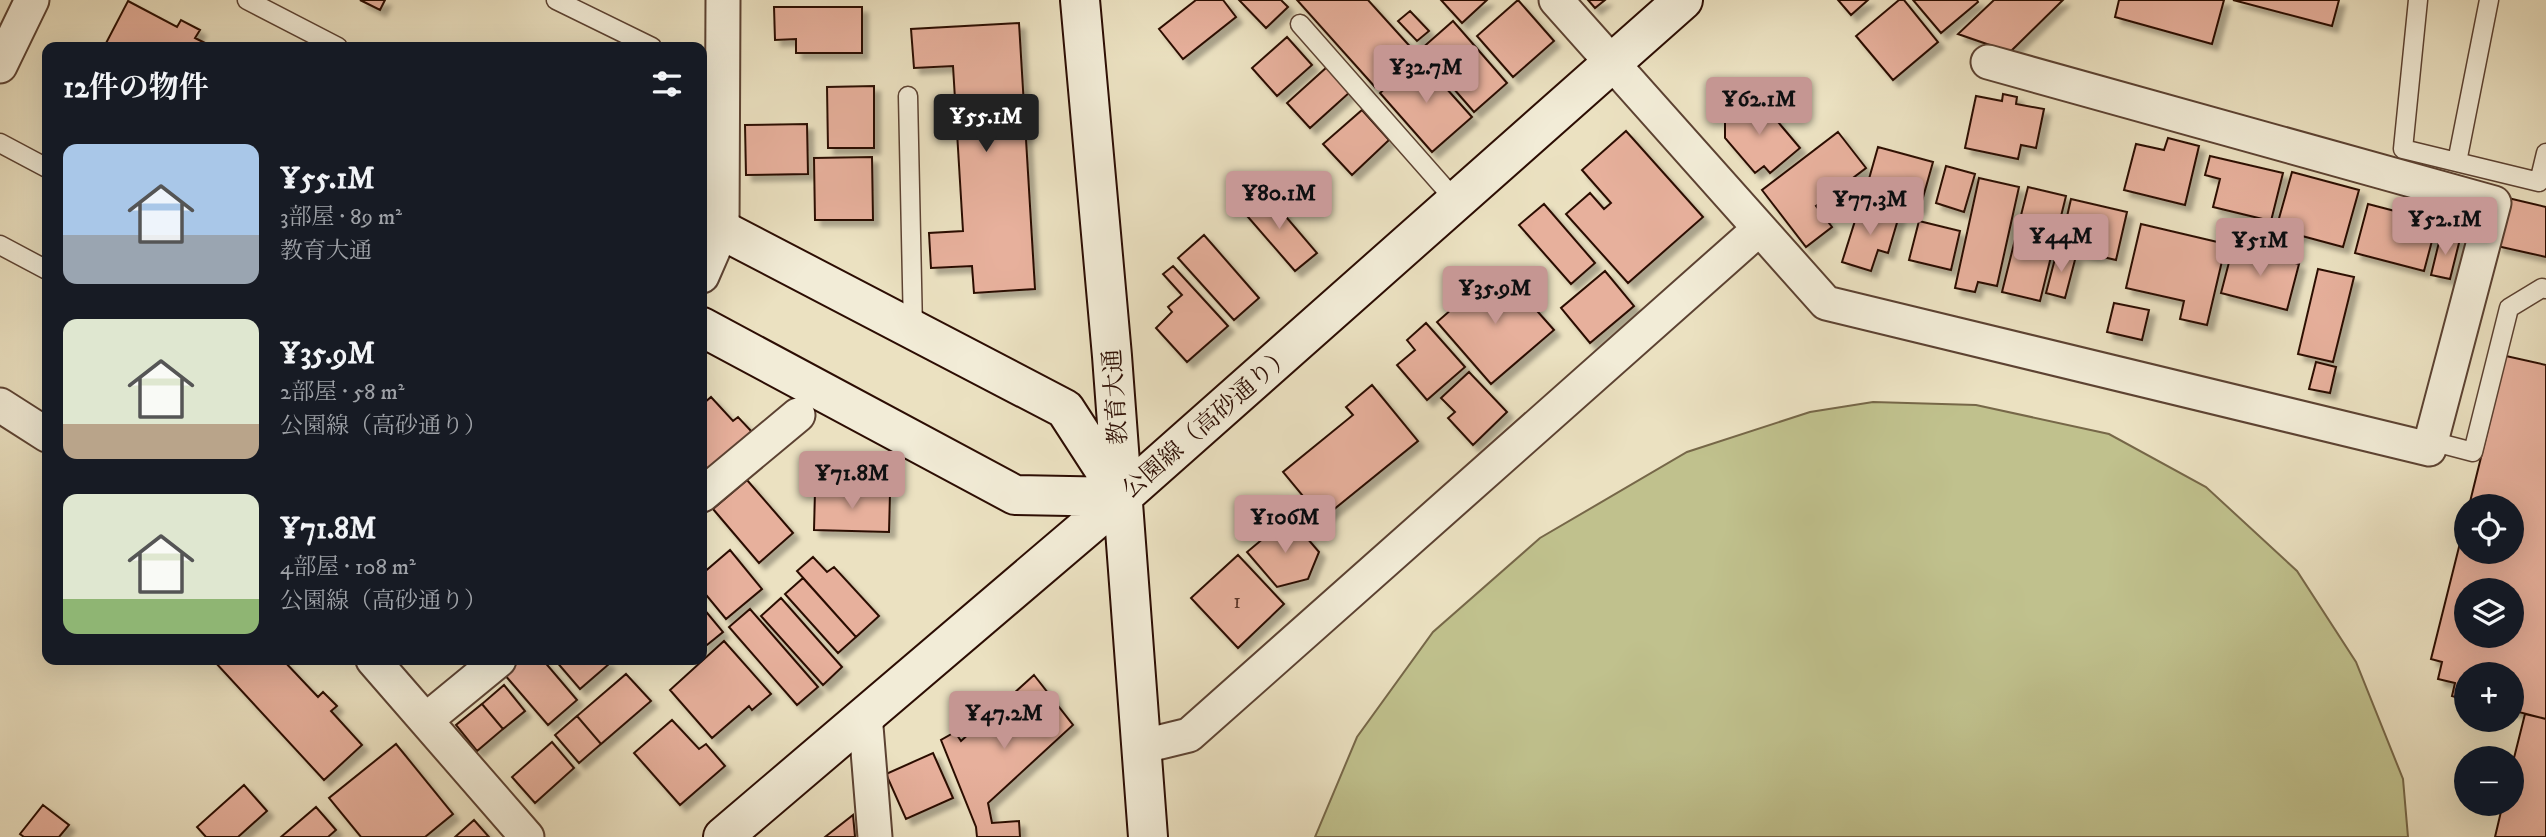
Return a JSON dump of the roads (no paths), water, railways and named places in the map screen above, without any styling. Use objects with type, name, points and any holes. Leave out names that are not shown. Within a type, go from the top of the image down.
[{"type":"street","points":[[0,66],[32,0]]},
{"type":"street","points":[[707,250],[712,225],[713,77],[723,0]]},
{"type":"street","name":"教育大通","points":[[1080,0],[1112,356],[1148,837]]},
{"type":"street","points":[[1556,0],[1826,303],[2429,449],[2494,203],[1988,62]]},
{"type":"street","name":"公園線（高砂通り）","points":[[723,837],[1122,497],[1684,0]]},
{"type":"street","points":[[712,225],[1065,409],[1122,497]]},
{"type":"street","points":[[1140,747],[1189,735],[1759,229]]},
{"type":"street","points":[[707,330],[1015,495],[1122,497]]},
{"type":"street","points":[[0,405],[42,432]]},
{"type":"street","points":[[707,491],[798,415]]},
{"type":"street","points":[[377,665],[527,837]]},
{"type":"street","points":[[426,720],[493,665]]},
{"type":"street","points":[[865,714],[875,837]]},
{"type":"lane","points":[[247,0],[328,42]]},
{"type":"lane","points":[[556,0],[642,42]]},
{"type":"lane","points":[[2418,0],[2403,149],[2539,182],[2546,153]]},
{"type":"lane","points":[[2457,162],[2489,0]]},
{"type":"lane","points":[[1300,24],[1457,201]]},
{"type":"lane","points":[[908,96],[913,329]]},
{"type":"lane","points":[[0,143],[42,165]]},
{"type":"lane","points":[[0,245],[42,267]]},
{"type":"lane","points":[[2431,441],[2473,452],[2509,308],[2542,288],[2546,289]]}]
